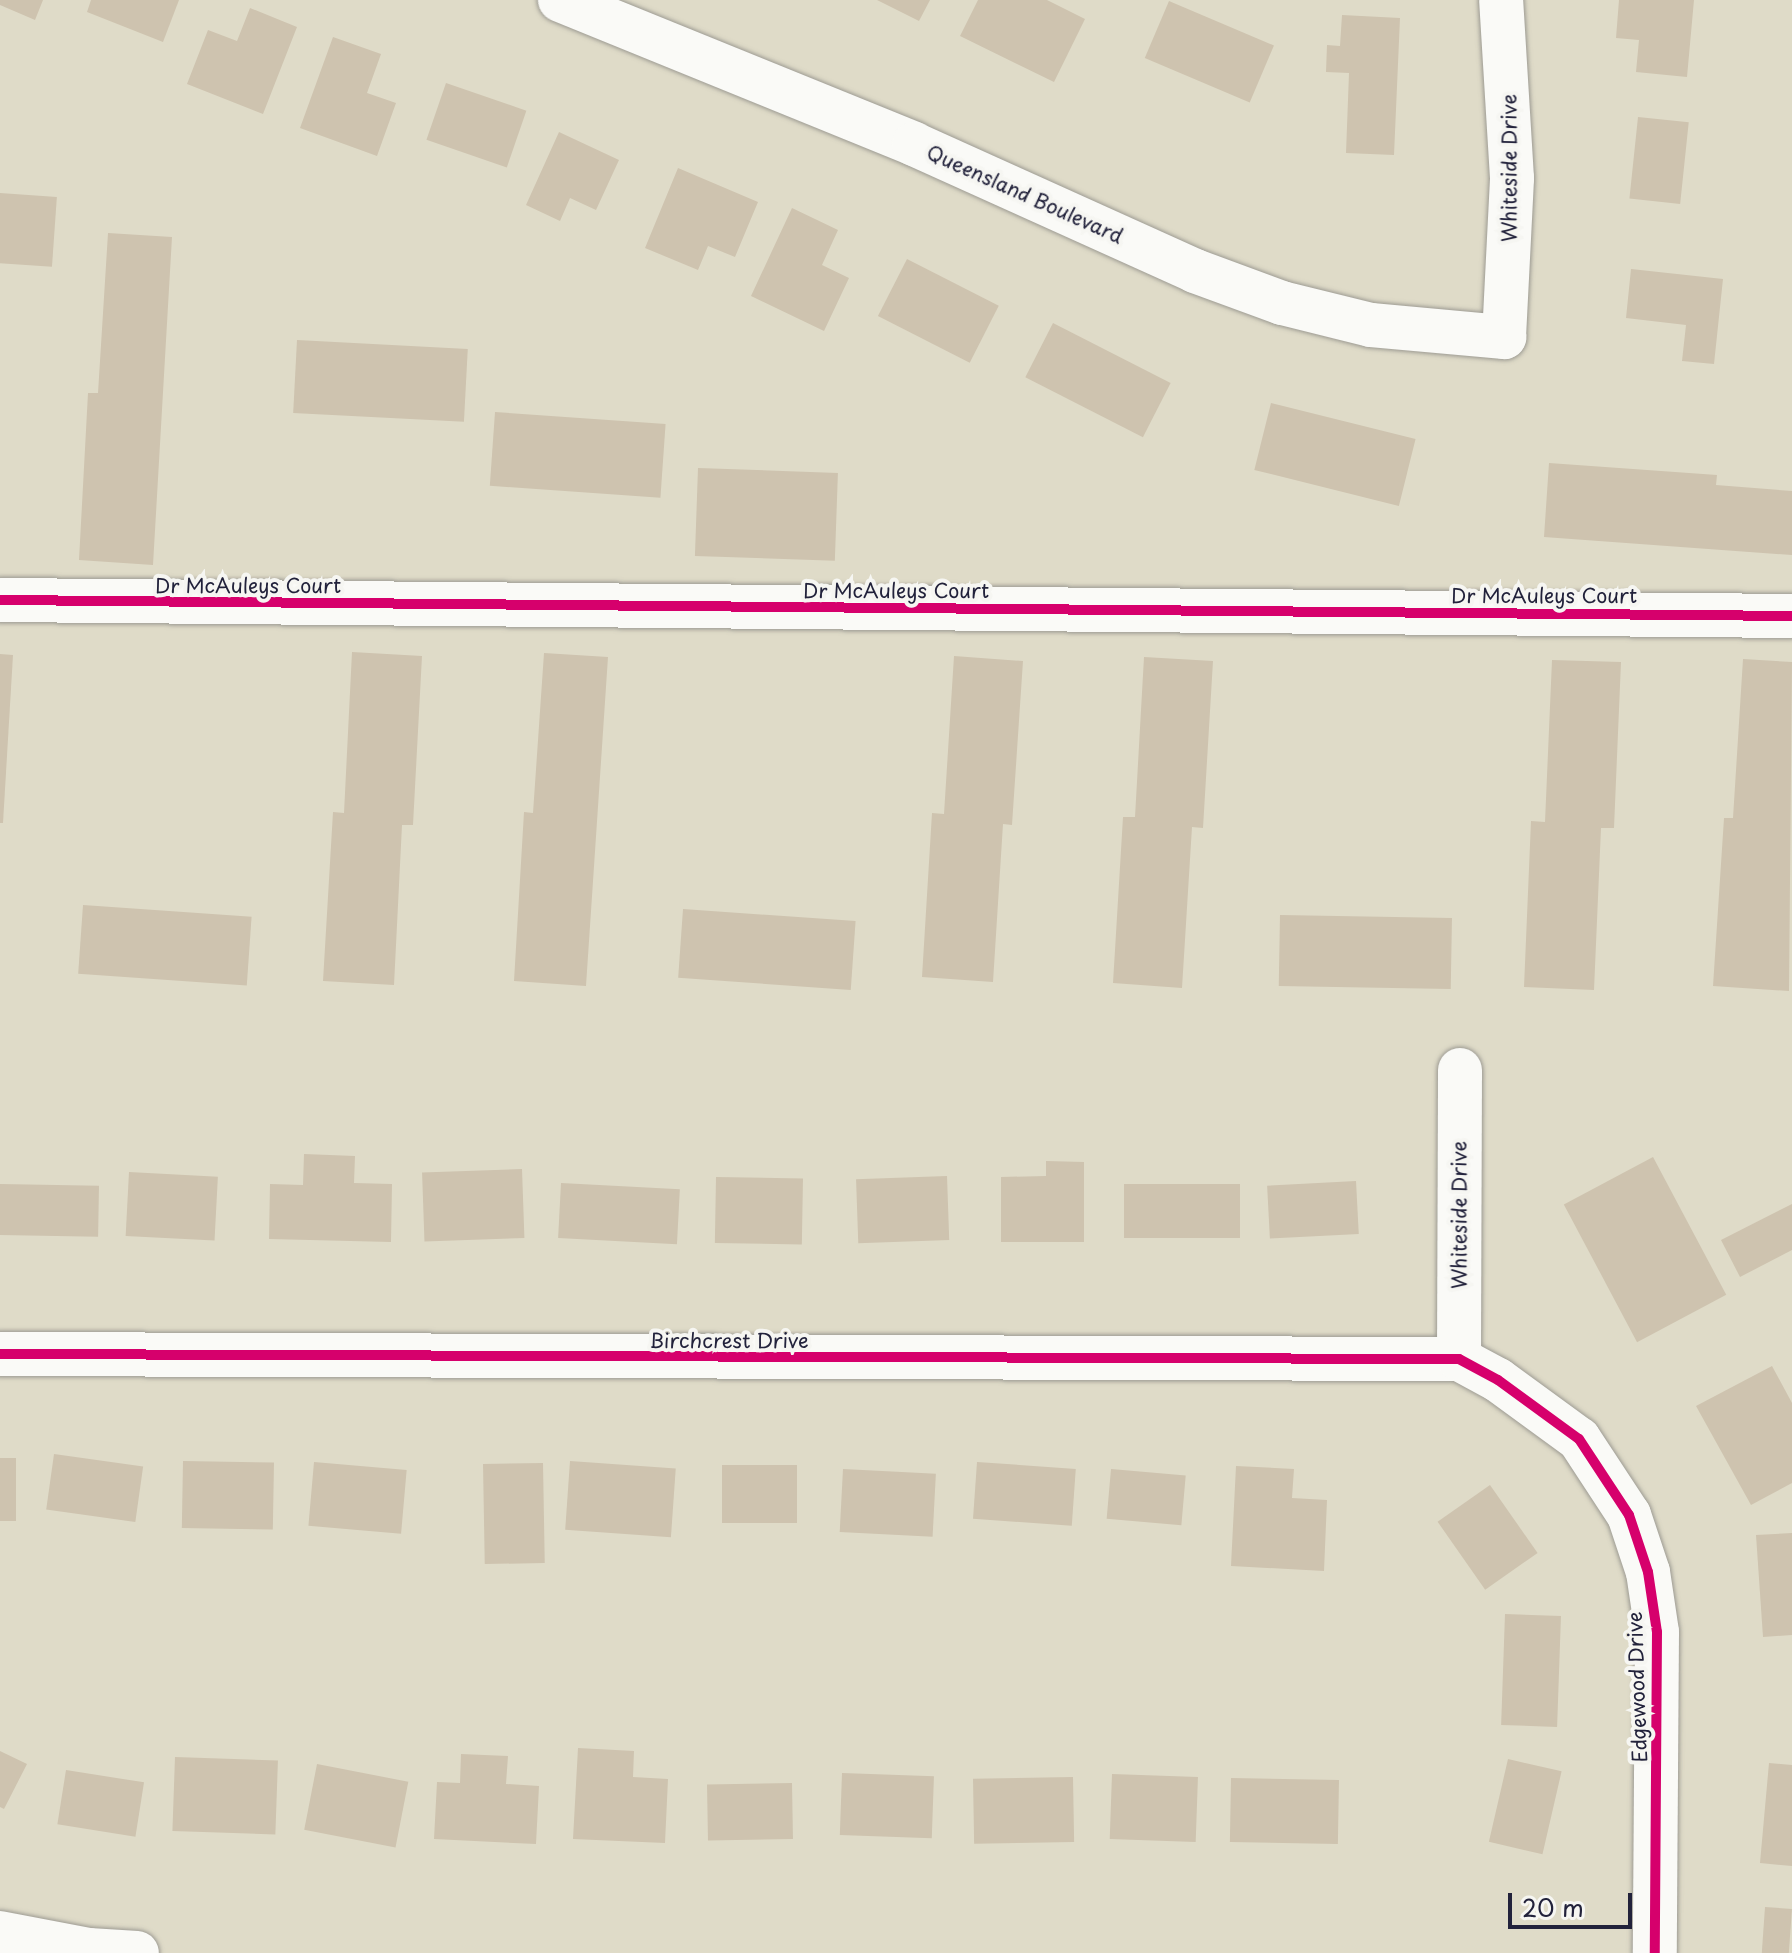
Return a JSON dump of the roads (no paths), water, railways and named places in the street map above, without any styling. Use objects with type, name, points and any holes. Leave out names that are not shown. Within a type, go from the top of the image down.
[{"type":"street","name":"Queensland Boulevard","points":[[560,0],[914,144],[1195,271],[1282,303],[1371,325],[1504,337]]},
{"type":"street","name":"Whiteside Drive","points":[[1501,0],[1512,178],[1504,337]]},
{"type":"street","name":"Dr McAuleys Court","points":[[0,600],[1792,616]]},
{"type":"street","name":"Whiteside Drive","points":[[1459,1359],[1460,1070]]},
{"type":"street","name":"Birchcrest Drive","points":[[0,1354],[1459,1359]]},
{"type":"street","name":"Edgewood Drive","points":[[1459,1359],[1509,1388],[1579,1439],[1616,1488],[1634,1529],[1648,1572],[1657,1632],[1655,1953]]},
{"type":"street","points":[[0,1933],[89,1950],[137,1953]]}]
